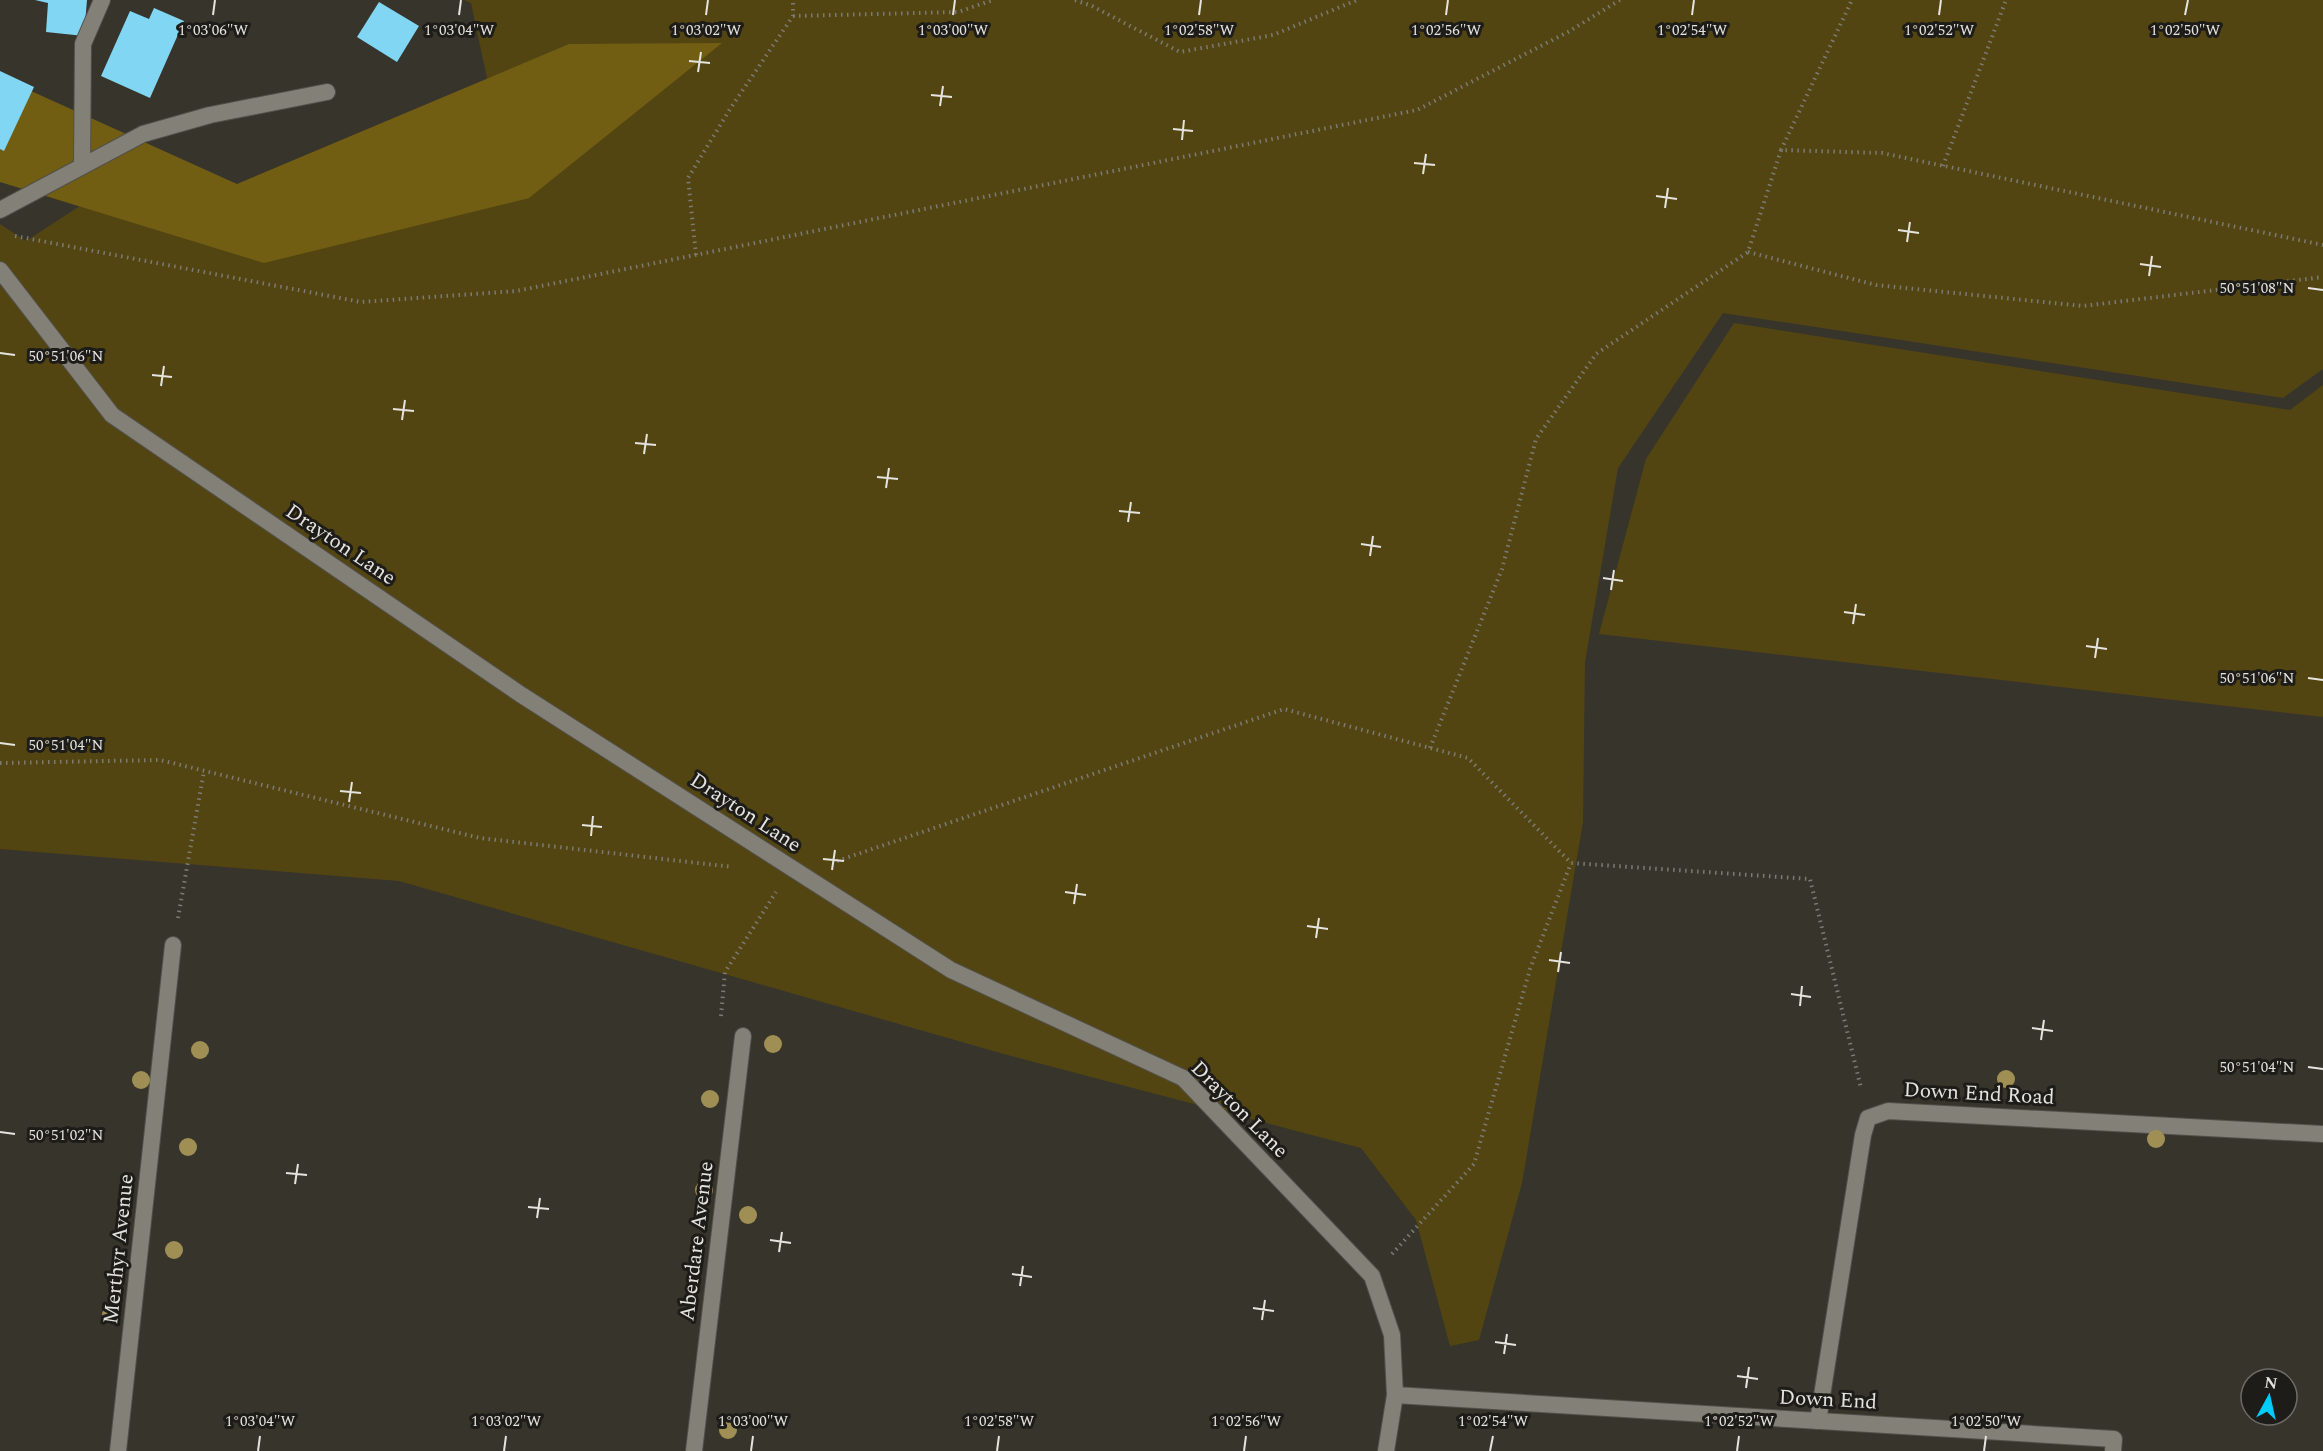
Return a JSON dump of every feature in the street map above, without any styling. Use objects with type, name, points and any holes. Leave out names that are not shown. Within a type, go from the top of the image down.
[{"type":"street","points":[[82,166],[83,44],[102,0]]},
{"type":"street","points":[[0,210],[143,134],[210,115],[327,92]]},
{"type":"street","name":"Drayton Lane","points":[[0,270],[112,415],[520,694],[951,970],[1183,1078],[1372,1276],[1392,1335],[1395,1395],[1386,1451]]},
{"type":"street","name":"Merthyr Avenue","points":[[118,1451],[173,945]]},
{"type":"street","name":"Aberdare Avenue","points":[[694,1451],[743,1036]]},
{"type":"street","name":"Down End Road","points":[[1869,1118],[1888,1111],[2323,1134]]},
{"type":"street","points":[[1818,1420],[1863,1135],[1869,1118]]},
{"type":"street","name":"Down End","points":[[1395,1395],[1818,1420],[2113,1445]]},
{"type":"path","points":[[696,255],[688,178],[730,109],[793,16],[793,0]]},
{"type":"path","points":[[793,16],[958,12],[993,0]]},
{"type":"path","points":[[1075,0],[1092,6],[1180,52],[1273,35],[1357,0]]},
{"type":"path","points":[[12,236],[361,302],[516,291],[1417,110],[1568,32],[1620,0]]},
{"type":"path","points":[[1430,748],[1502,569],[1536,438],[1596,354],[1748,252],[1781,150],[1852,0]]},
{"type":"path","points":[[1943,166],[2006,0]]},
{"type":"path","points":[[1781,150],[1882,153],[2323,245]]},
{"type":"path","points":[[1748,252],[1876,285],[2083,306],[2323,277]]},
{"type":"path","points":[[721,1018],[725,972],[788,874],[800,873],[1284,709],[1468,758],[1570,863],[1810,879],[1869,1118]]},
{"type":"path","points":[[0,763],[160,760],[480,838],[741,868]]},
{"type":"path","points":[[173,945],[204,771]]},
{"type":"path","points":[[1372,1276],[1474,1164],[1530,969],[1570,863]]},
{"type":"shaded area","points":[[464,0],[2323,0],[2323,369],[2283,398],[1723,313],[1618,468],[1585,662],[1583,822],[1522,1183],[1479,1340],[1450,1346],[1416,1220],[1361,1148],[1011,1056],[399,881],[0,849],[0,224],[26,241],[109,187],[325,209],[500,139],[471,3]]},
{"type":"shaded area","points":[[722,43],[529,198],[264,263],[0,182],[0,77],[237,184],[569,44]]},
{"type":"shaded area","points":[[1734,323],[2290,410],[2323,385],[2323,717],[1599,634],[1646,459]]},
{"type":"building","points":[[35,0],[87,0],[84,36],[46,32],[48,3]]},
{"type":"building","points":[[379,2],[419,26],[397,62],[357,37]]},
{"type":"building","points":[[154,8],[184,21],[150,98],[101,76],[130,11],[149,19]]},
{"type":"building","points":[[0,71],[34,87],[4,151],[0,149]]}]
